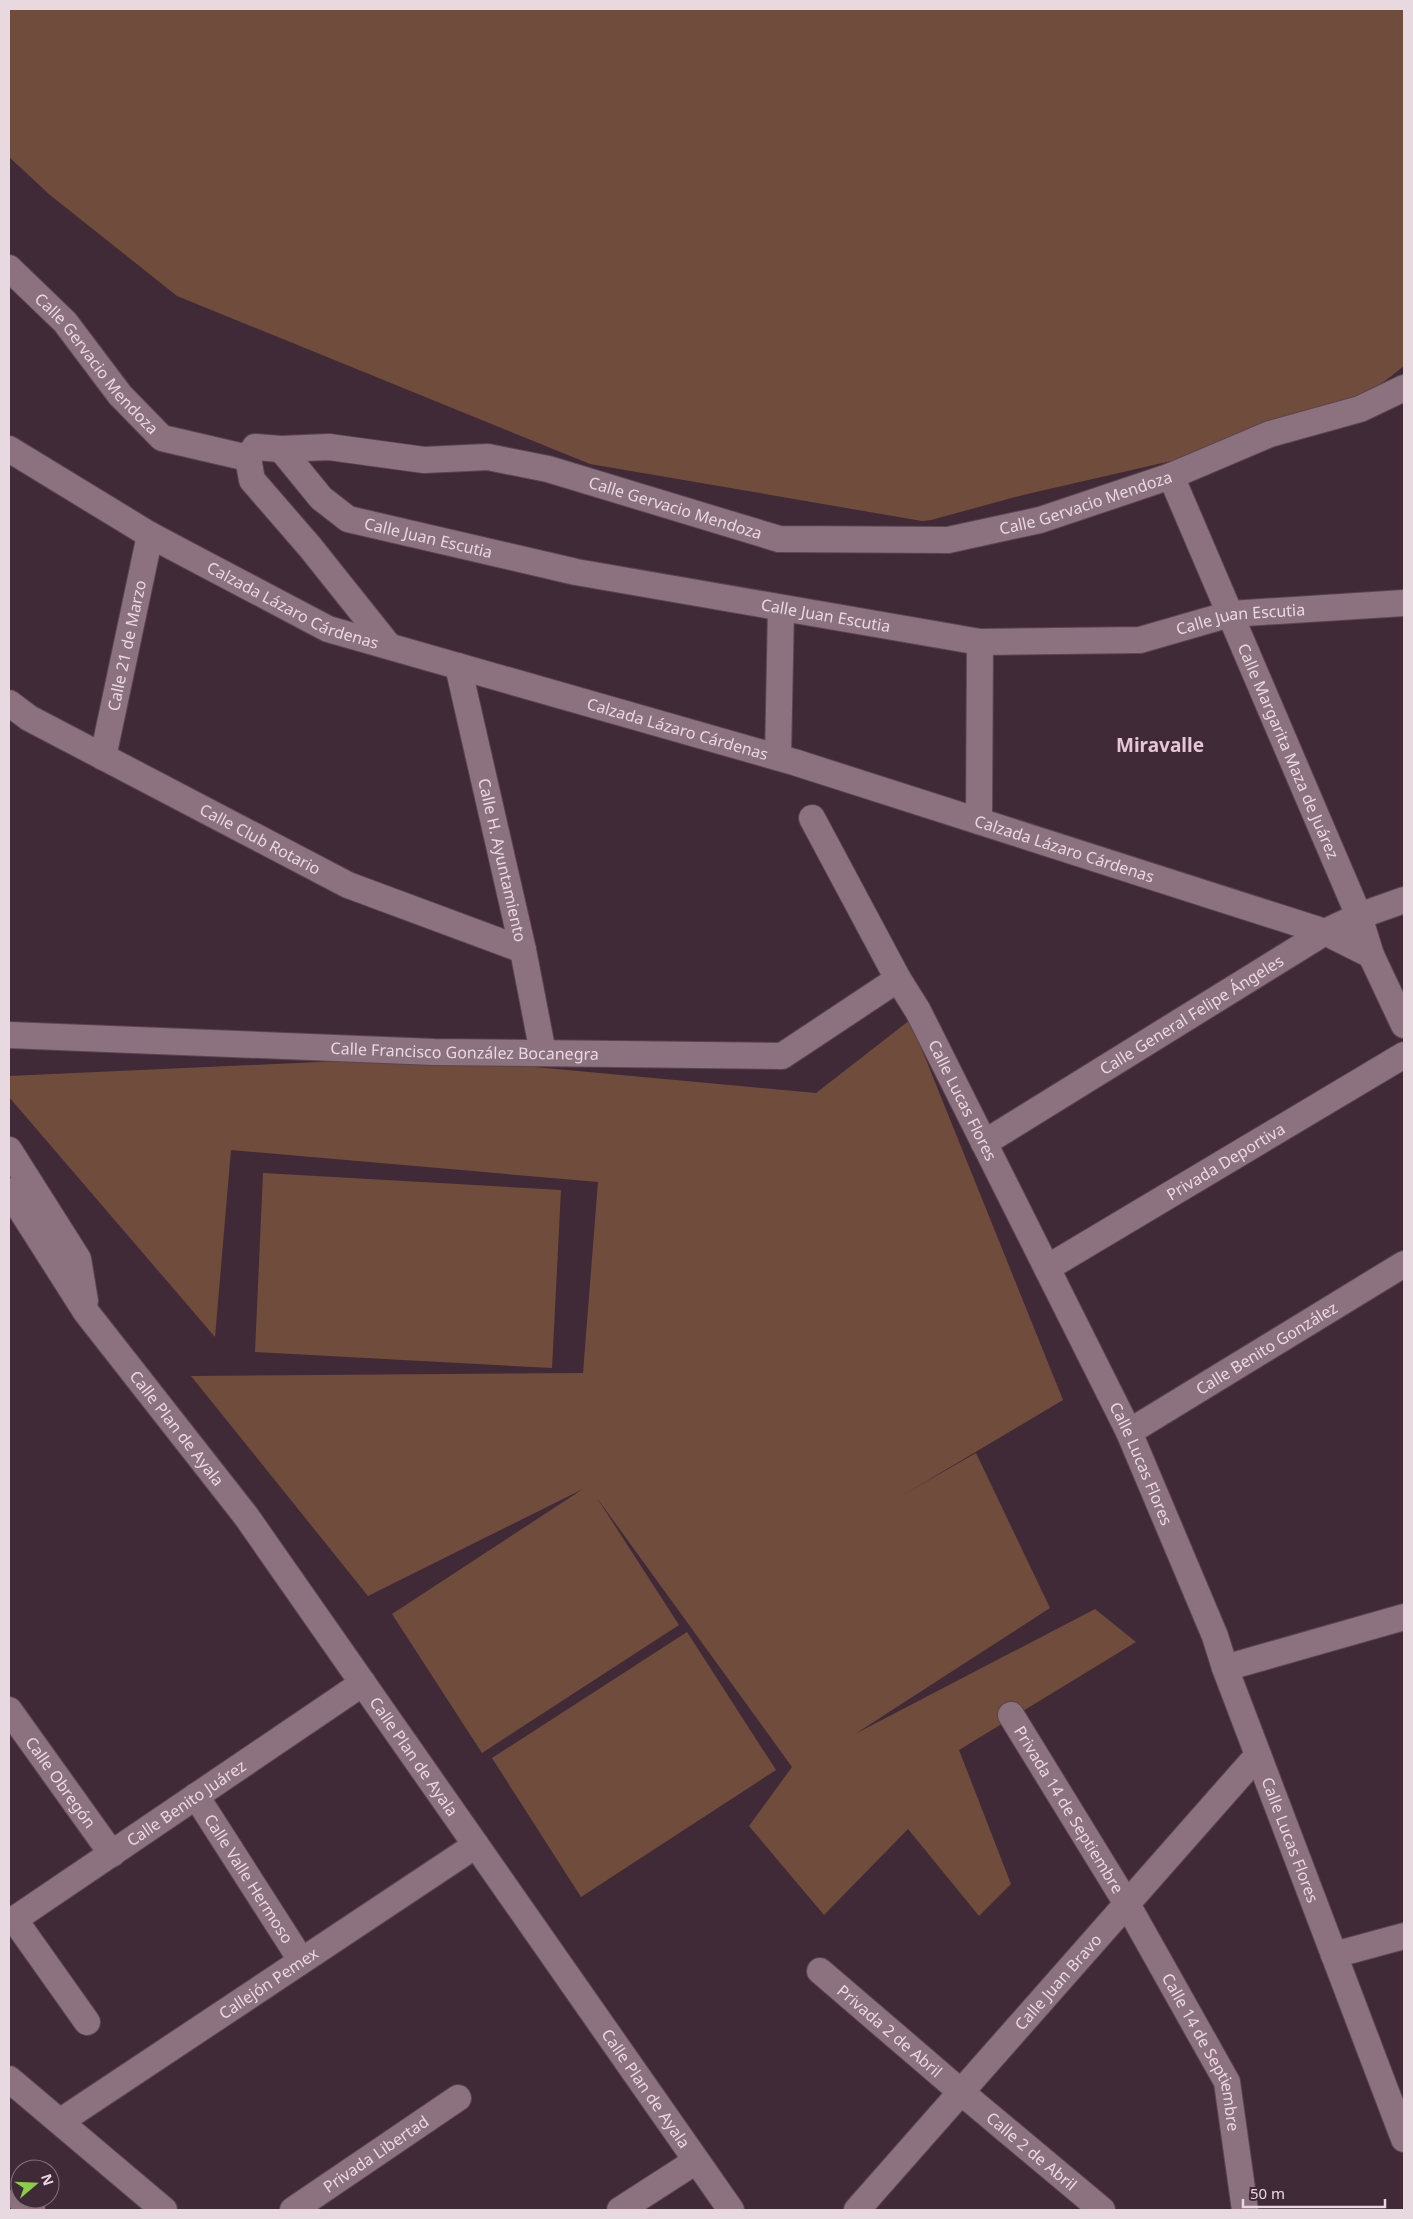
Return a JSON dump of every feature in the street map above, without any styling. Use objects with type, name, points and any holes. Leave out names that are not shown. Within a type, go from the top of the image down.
[{"type":"street","name":"Calle Gervacio Mendoza","points":[[9,268],[65,322],[120,395],[162,438],[248,458],[255,447],[281,449],[329,447],[424,460],[488,457],[548,469],[779,540],[948,540],[1040,520],[1171,476],[1270,434],[1360,409],[1404,388]]},
{"type":"street","name":"Calzada Lázaro Cárdenas","points":[[9,449],[150,535],[328,629],[778,757],[1325,932],[1371,955]]},
{"type":"street","name":"Calle Juan Escutia","points":[[281,449],[321,498],[348,519],[576,572],[980,642],[1140,640],[1230,614],[1404,603]]},
{"type":"street","points":[[248,458],[252,480],[310,546],[389,646]]},
{"type":"street","name":"Calle Margarita Maza de Juárez","points":[[1171,476],[1359,916],[1371,955],[1404,1025]]},
{"type":"street","name":"Calle 21 de Marzo","points":[[103,757],[150,535]]},
{"type":"street","points":[[778,757],[781,608]]},
{"type":"street","points":[[979,821],[980,642]]},
{"type":"street","name":"Calle H. Ayuntamiento","points":[[458,666],[523,950],[542,1053]]},
{"type":"street","name":"Calle Club Rotario","points":[[9,703],[29,718],[348,885],[523,950]]},
{"type":"street","name":"Calle Lucas Flores","points":[[812,818],[898,979],[918,1011],[1130,1432],[1215,1636],[1225,1668],[1404,2139]]},
{"type":"street","name":"Calle General Felipe Ángeles","points":[[984,1143],[1325,932],[1359,916],[1404,900]]},
{"type":"street","name":"Calle Francisco González Bocanegra","points":[[9,1035],[434,1052],[782,1056],[898,979]]},
{"type":"street","name":"Privada Deportiva","points":[[1050,1274],[1404,1055]]},
{"type":"street","name":"Privada Deportiva","points":[[1050,1274],[1404,1070]]},
{"type":"street","name":"Calle Plan de Ayala","points":[[9,1150],[78,1259],[86,1312]]},
{"type":"street","name":"Calle Plan de Ayala","points":[[9,1191],[86,1312],[246,1516],[730,2210]]},
{"type":"street","name":"Calle Benito González","points":[[1130,1432],[1404,1264]]},
{"type":"street","points":[[1225,1668],[1404,1617]]},
{"type":"street","name":"Calle Benito Juárez","points":[[12,1921],[363,1683]]},
{"type":"street","name":"Calle Obregón","points":[[9,1710],[112,1854]]},
{"type":"street","name":"Privada 14 de Septiembre","points":[[1011,1715],[1127,1904]]},
{"type":"street","name":"Calle Juan Bravo","points":[[857,2210],[1258,1755]]},
{"type":"street","name":"Calle Valle Hermoso","points":[[196,1796],[301,1960]]},
{"type":"street","name":"Callejón Pemex","points":[[61,2121],[476,1845]]},
{"type":"street","name":"Calle 14 de Septiembre","points":[[1127,1904],[1227,2082],[1245,2210]]},
{"type":"street","points":[[12,1921],[87,2022]]},
{"type":"street","points":[[1334,1955],[1404,1936]]},
{"type":"street","name":"Privada 2 de Abril","points":[[820,1971],[961,2092]]},
{"type":"street","points":[[9,2079],[164,2210]]},
{"type":"street","name":"Calle 2 de Abril","points":[[961,2092],[1102,2210]]},
{"type":"street","name":"Privada Libertad","points":[[293,2210],[458,2098]]},
{"type":"street","points":[[620,2210],[696,2161]]},
{"type":"shaded area","points":[[9,9],[1404,9],[1404,366],[1358,402],[1171,461],[1023,495],[931,520],[922,521],[590,464],[177,296],[50,195],[9,157]]},
{"type":"shaded area","points":[[910,1020],[1063,1400],[903,1495],[976,1453],[1050,1608],[855,1734],[1095,1609],[1136,1642],[959,1750],[1011,1884],[979,1916],[908,1829],[824,1915],[749,1826],[792,1767],[597,1498],[679,1625],[482,1753],[392,1614],[583,1489],[368,1596],[191,1376],[583,1373],[598,1182],[231,1150],[215,1337],[9,1097],[9,1076],[428,1057],[816,1093]]},
{"type":"shaded area","points":[[263,1173],[561,1190],[552,1368],[255,1352]]},
{"type":"shaded area","points":[[687,1632],[776,1770],[581,1897],[492,1758]]},
{"type":"district","name":"Miravalle","points":[[1160,745]]}]
